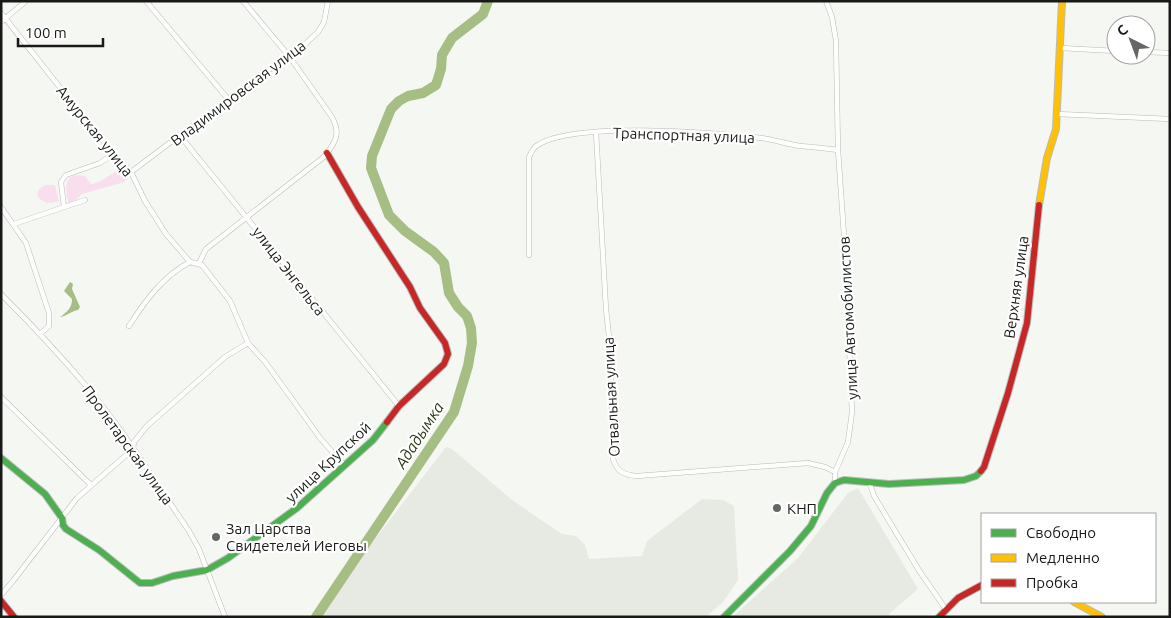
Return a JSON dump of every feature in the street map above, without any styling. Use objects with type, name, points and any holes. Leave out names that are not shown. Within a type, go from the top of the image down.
[{"type":"street","points":[[1,22],[26,1]]},
{"type":"street","points":[[146,1],[228,99]]},
{"type":"street","points":[[199,263],[206,248],[326,153],[335,142],[338,127],[289,56],[244,1]]},
{"type":"street","name":"Владимировская улица","points":[[131,172],[289,56],[318,32],[324,22],[328,1]]},
{"type":"street","name":"улица Автомобилистов","points":[[826,1],[832,17],[836,41],[838,150],[845,250],[852,412],[848,442],[835,472],[835,483]]},
{"type":"street","name":"Верхняя улица","points":[[835,483],[844,480],[870,484],[888,484],[964,480],[976,476],[984,467],[1027,322],[1042,190],[1047,158],[1056,129],[1062,1]]},
{"type":"street","name":"Амурская улица","points":[[1,12],[63,92],[131,172],[145,201],[166,234],[190,262]]},
{"type":"street","points":[[1061,48],[1106,50]]},
{"type":"street","points":[[1156,52],[1170,53]]},
{"type":"street","points":[[1057,114],[1170,119]]},
{"type":"street","name":"Транспортная улица","points":[[529,255],[530,157],[533,149],[538,145],[570,134],[640,131],[724,134],[838,150]]},
{"type":"street","name":"Отвальная улица","points":[[596,132],[606,309],[610,346],[613,459],[617,469],[627,475],[637,476],[808,464],[825,467],[835,472]]},
{"type":"street","name":"улица Энгельса","points":[[182,134],[186,143],[398,406]]},
{"type":"street","name":"улица Крупской","points":[[1,458],[45,494],[62,518],[66,530],[98,550],[140,583],[152,583],[174,576],[207,570],[228,558],[297,508],[373,440],[398,406],[444,364],[448,354],[445,343],[420,308],[410,287],[358,207],[326,153]]},
{"type":"street","points":[[64,207],[61,182],[66,175],[100,163],[114,154]]},
{"type":"street","points":[[14,224],[85,200]]},
{"type":"street","points":[[1,207],[26,243],[49,313],[49,326],[40,334]]},
{"type":"street","points":[[129,326],[145,301],[171,275],[190,262],[199,263],[230,301],[248,343],[266,363],[320,438],[344,465]]},
{"type":"street","name":"Пролетарская улица","points":[[1,294],[88,388],[133,449],[189,531],[207,570],[225,617]]},
{"type":"street","points":[[1,595],[14,581],[76,498],[133,449],[134,442],[147,426],[225,357],[248,343]]},
{"type":"street","points":[[1,397],[91,485]]},
{"type":"street","points":[[724,617],[790,551],[811,526],[827,493],[835,483]]},
{"type":"street","points":[[870,484],[874,496],[920,572],[945,608]]},
{"type":"street","points":[[939,617],[945,608],[958,598],[981,586]]},
{"type":"street","points":[[1,601],[14,617]]},
{"type":"street","points":[[1076,603],[1102,617]]},
{"type":"shaded area","points":[[120,171],[127,180],[82,194],[75,201],[69,203],[67,185],[73,176],[85,176],[91,184]]},
{"type":"shaded area","points":[[45,185],[55,185],[59,201],[52,203],[39,198],[37,195],[39,189]]},
{"type":"shaded area","points":[[70,282],[73,284],[72,289],[80,307],[78,310],[60,317],[71,305],[72,299],[64,291]]},
{"type":"shaded area","points":[[446,447],[452,449],[512,500],[547,524],[562,534],[576,536],[585,545],[589,559],[642,556],[647,541],[702,499],[723,500],[734,506],[738,580],[723,602],[706,617],[318,617],[325,604]]},
{"type":"shaded area","points":[[858,488],[918,589],[889,614],[891,617],[732,617],[798,558],[848,493]]},
{"type":"waterway","name":"Ададымка","points":[[316,617],[454,412],[468,366],[472,343],[471,328],[467,316],[458,307],[449,293],[444,263],[434,252],[405,231],[389,215],[371,168],[372,156],[391,109],[408,96],[423,93],[436,85],[441,69],[442,55],[452,38],[483,14],[488,1]]},
{"type":"traffic: fast","points":[[1,458],[45,494],[62,518],[66,529],[99,550],[140,583],[152,583],[173,576],[207,570],[228,558],[297,508],[373,440],[387,422]]},
{"type":"traffic: fast","points":[[724,617],[790,551],[811,526],[827,493],[835,483],[844,480],[889,484],[964,480],[976,476],[981,471]]},
{"type":"traffic: slow","points":[[1039,205],[1047,158],[1056,129],[1062,1]]},
{"type":"traffic: slow","points":[[1076,603],[1102,617]]},
{"type":"traffic: jam","points":[[327,153],[358,207],[410,287],[420,308],[445,343],[448,354],[444,364],[399,406],[387,422]]},
{"type":"traffic: jam","points":[[981,471],[984,467],[1008,393],[1027,323],[1039,205]]},
{"type":"traffic: jam","points":[[939,617],[958,598],[981,586]]},
{"type":"traffic: jam","points":[[1,601],[14,617]]},
{"type":"place","name":"КНП","points":[[777,508]]},
{"type":"place","name":"Зал Царства Свидетелей Иеговы","points":[[216,537]]}]
